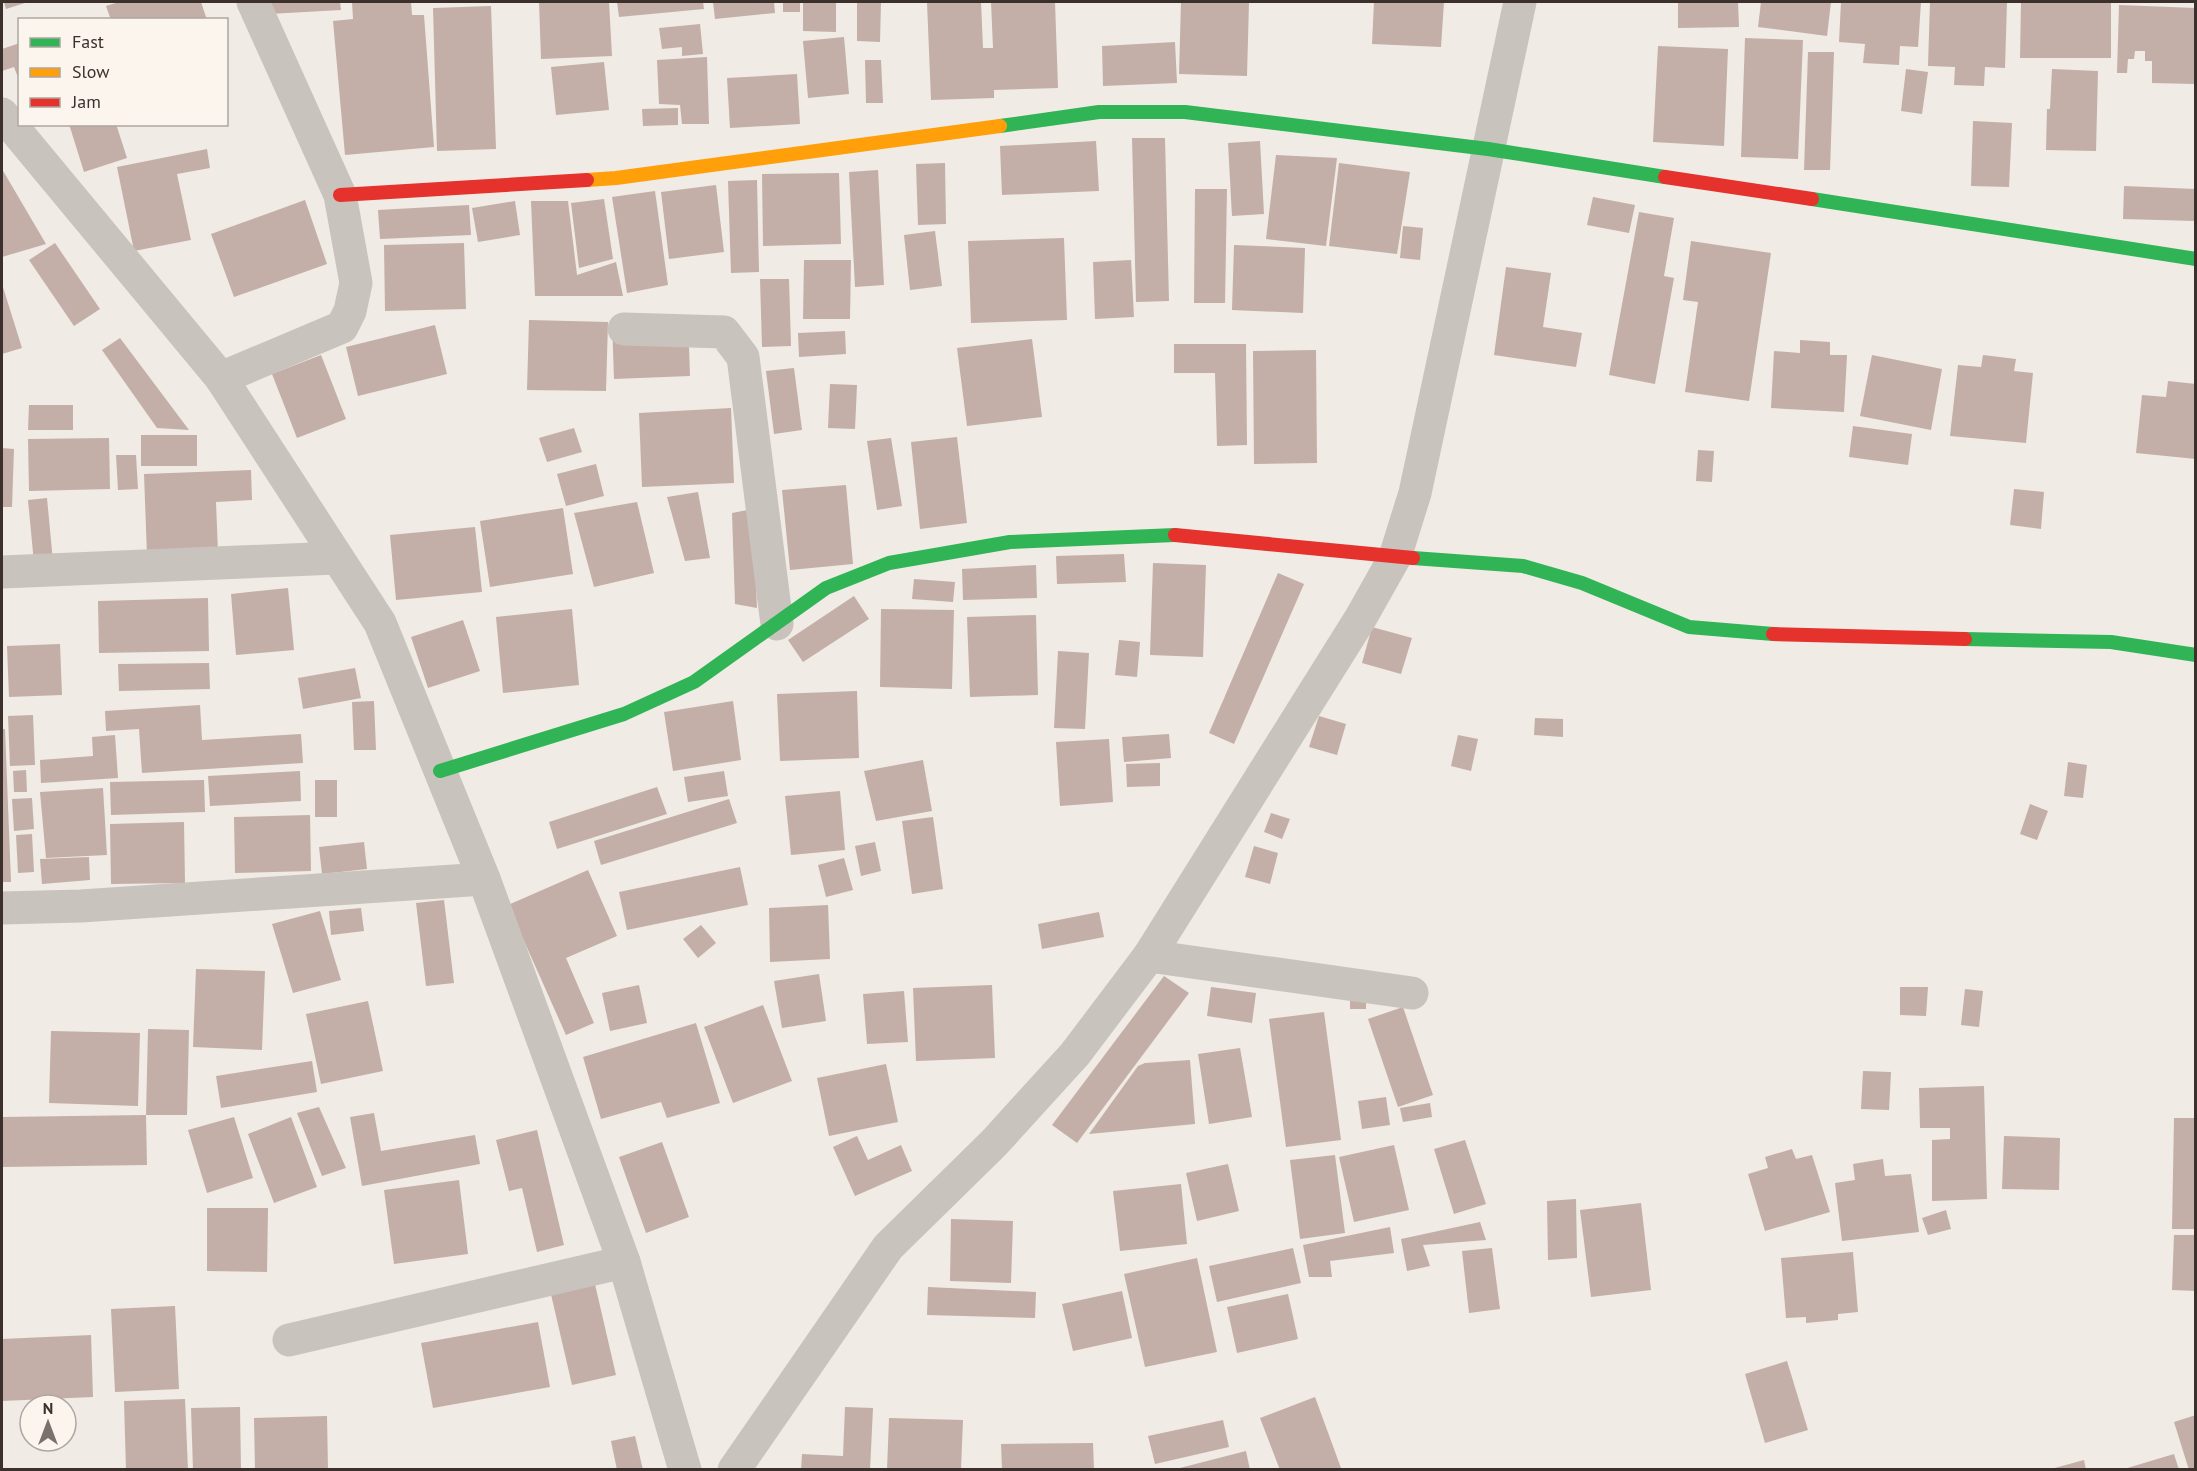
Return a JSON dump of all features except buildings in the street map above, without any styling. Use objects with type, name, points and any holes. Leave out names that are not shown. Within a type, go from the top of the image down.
[{"type":"street","points":[[221,378],[342,327],[350,311],[356,283],[340,195],[253,2]]},
{"type":"street","points":[[734,1470],[888,1247],[994,1143],[1075,1054],[1149,956],[1360,619],[1395,557],[1415,493],[1520,2]]},
{"type":"street","points":[[340,195],[616,178],[1099,112],[1185,112],[1488,148],[2196,259]]},
{"type":"street","points":[[2,114],[221,378],[380,623],[484,879],[624,1262],[685,1470]]},
{"type":"street","points":[[624,329],[724,332],[743,357],[777,624]]},
{"type":"street","points":[[440,771],[624,714],[694,682],[826,588],[890,562],[1010,542],[1172,535],[1395,557],[1523,566],[1582,583],[1689,627],[1755,634],[2111,642],[2196,655]]},
{"type":"street","points":[[2,572],[337,558]]},
{"type":"street","points":[[2,908],[81,906],[484,879]]},
{"type":"street","points":[[1149,956],[1412,993]]},
{"type":"street","points":[[289,1340],[624,1262]]},
{"type":"traffic: fast","points":[[1000,126],[1099,112],[1185,112],[1488,149],[1665,177]]},
{"type":"traffic: fast","points":[[1812,199],[2196,259]]},
{"type":"traffic: fast","points":[[440,771],[624,714],[694,682],[826,588],[889,563],[1010,542],[1175,535]]},
{"type":"traffic: fast","points":[[1413,558],[1523,566],[1582,583],[1689,627],[1773,634]]},
{"type":"traffic: fast","points":[[1965,639],[2111,642],[2196,655]]},
{"type":"traffic: slow","points":[[587,180],[1000,126]]},
{"type":"traffic: jam","points":[[1665,177],[1812,199]]},
{"type":"traffic: jam","points":[[340,195],[587,180]]},
{"type":"traffic: jam","points":[[1175,535],[1413,558]]},
{"type":"traffic: jam","points":[[1773,634],[1965,639]]}]
